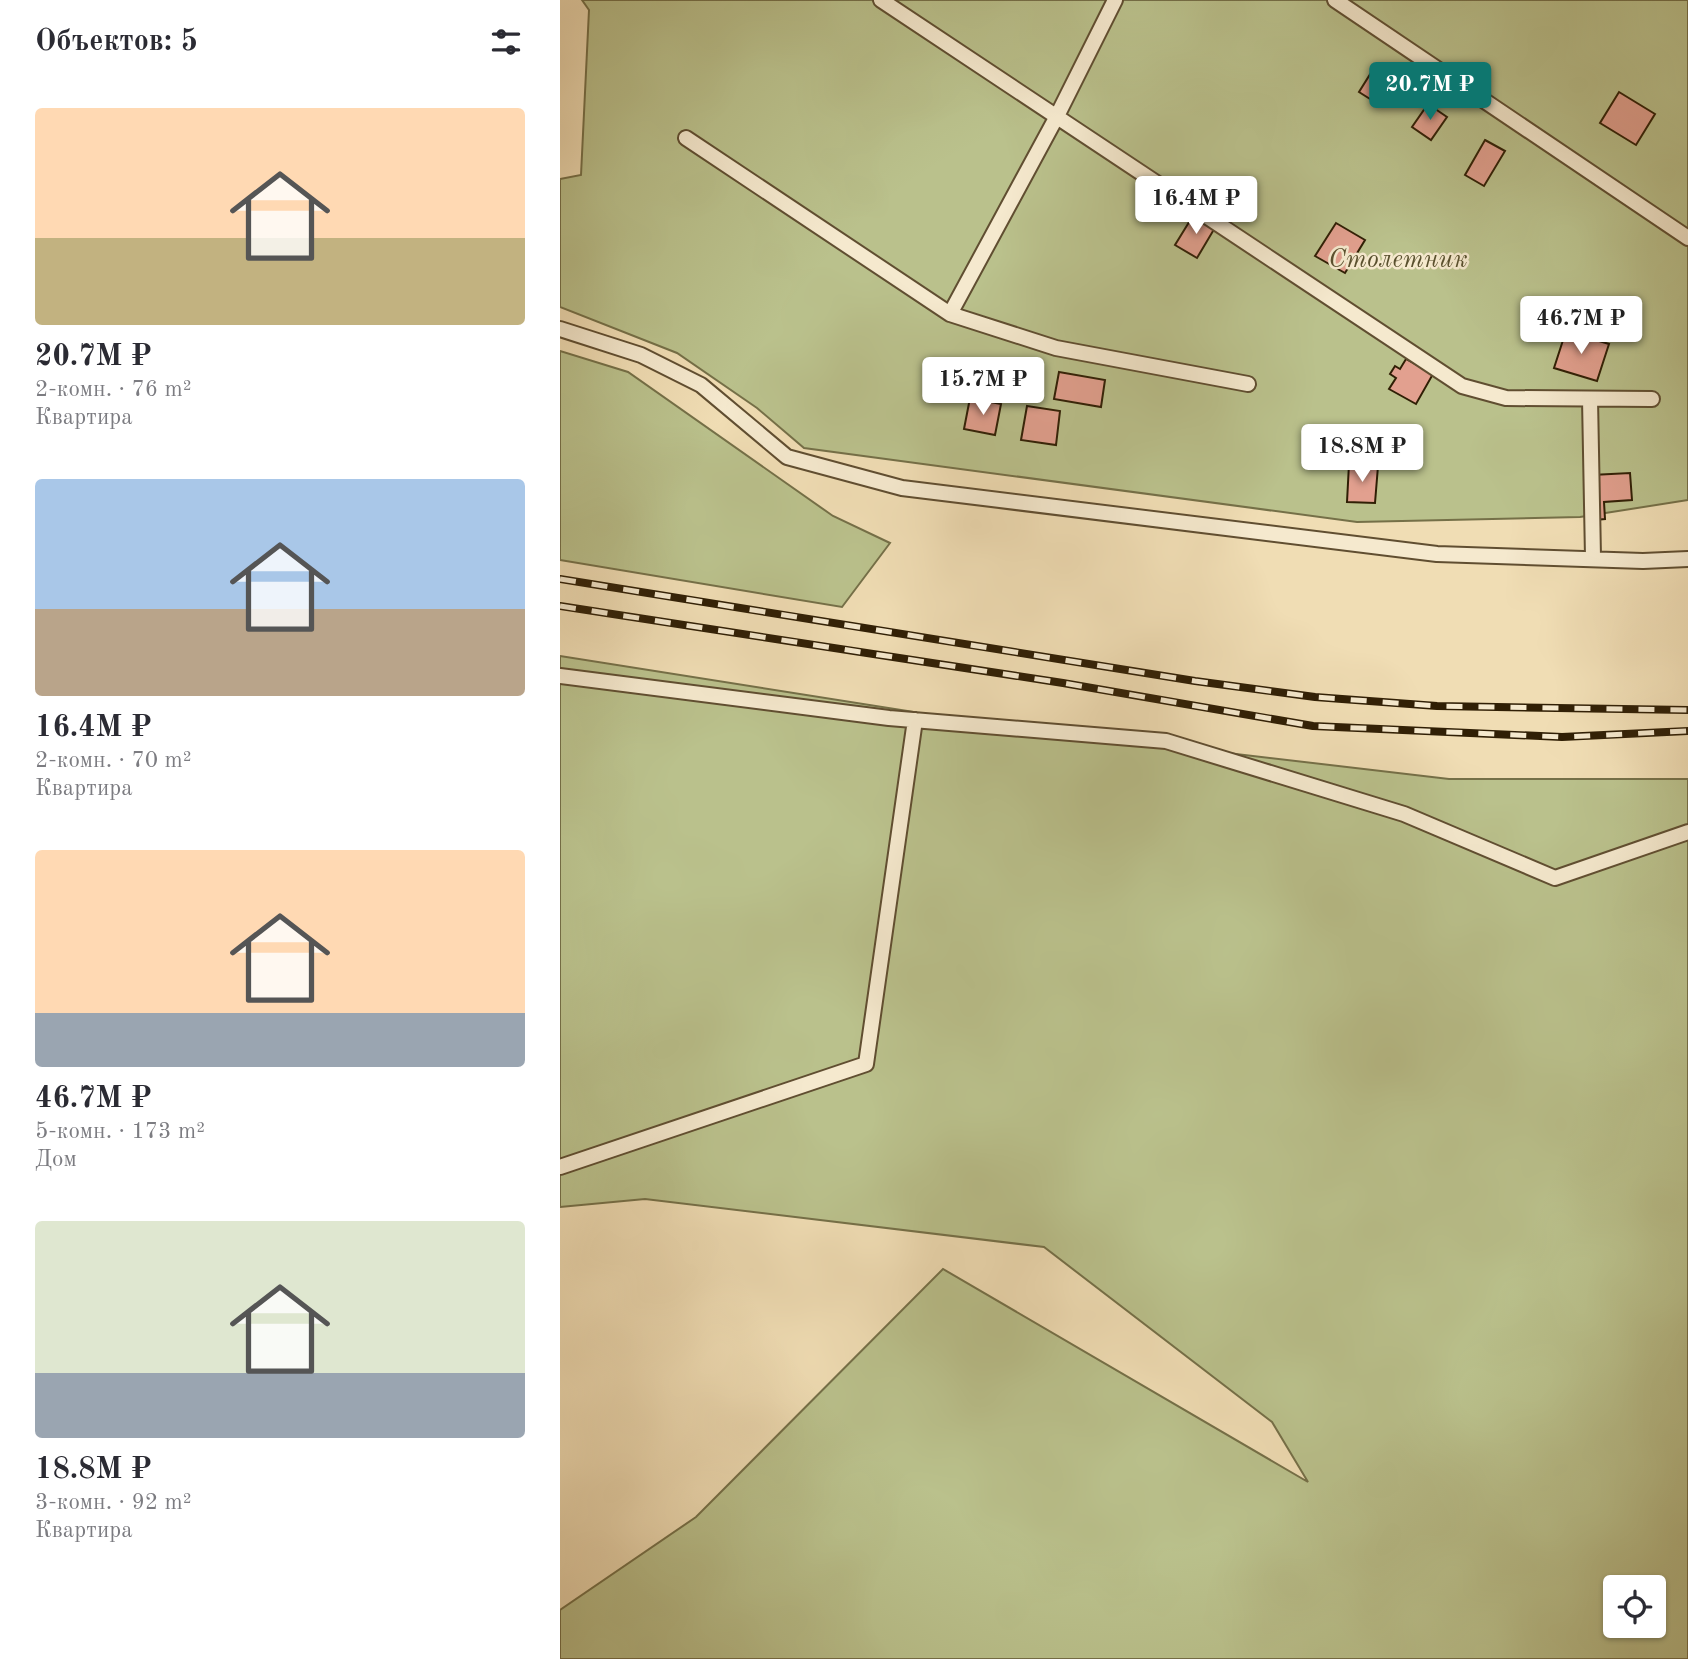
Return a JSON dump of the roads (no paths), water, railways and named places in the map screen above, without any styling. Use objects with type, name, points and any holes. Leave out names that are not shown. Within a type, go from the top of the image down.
[{"type":"lane","points":[[881,0],[1462,386],[1506,398],[1652,399]]},
{"type":"lane","points":[[950,314],[1056,118],[1115,0]]},
{"type":"lane","points":[[1335,0],[1688,238]]},
{"type":"lane","points":[[686,138],[950,314],[1056,348],[1248,384]]},
{"type":"lane","points":[[560,328],[641,355],[701,385],[787,457],[902,488],[1437,554],[1593,557],[1643,561],[1688,559]]},
{"type":"lane","points":[[1590,399],[1593,557]]},
{"type":"lane","points":[[560,676],[915,720],[1166,741],[1404,814],[1555,878],[1688,832]]},
{"type":"lane","points":[[560,1167],[866,1064],[915,720]]},
{"type":"railway","points":[[560,579],[1195,681],[1315,697],[1437,706],[1688,710]]},
{"type":"railway","points":[[560,606],[1063,683],[1313,726],[1562,737],[1688,731]]},
{"type":"park label","name":"Столетник","points":[[1398,260]]}]
